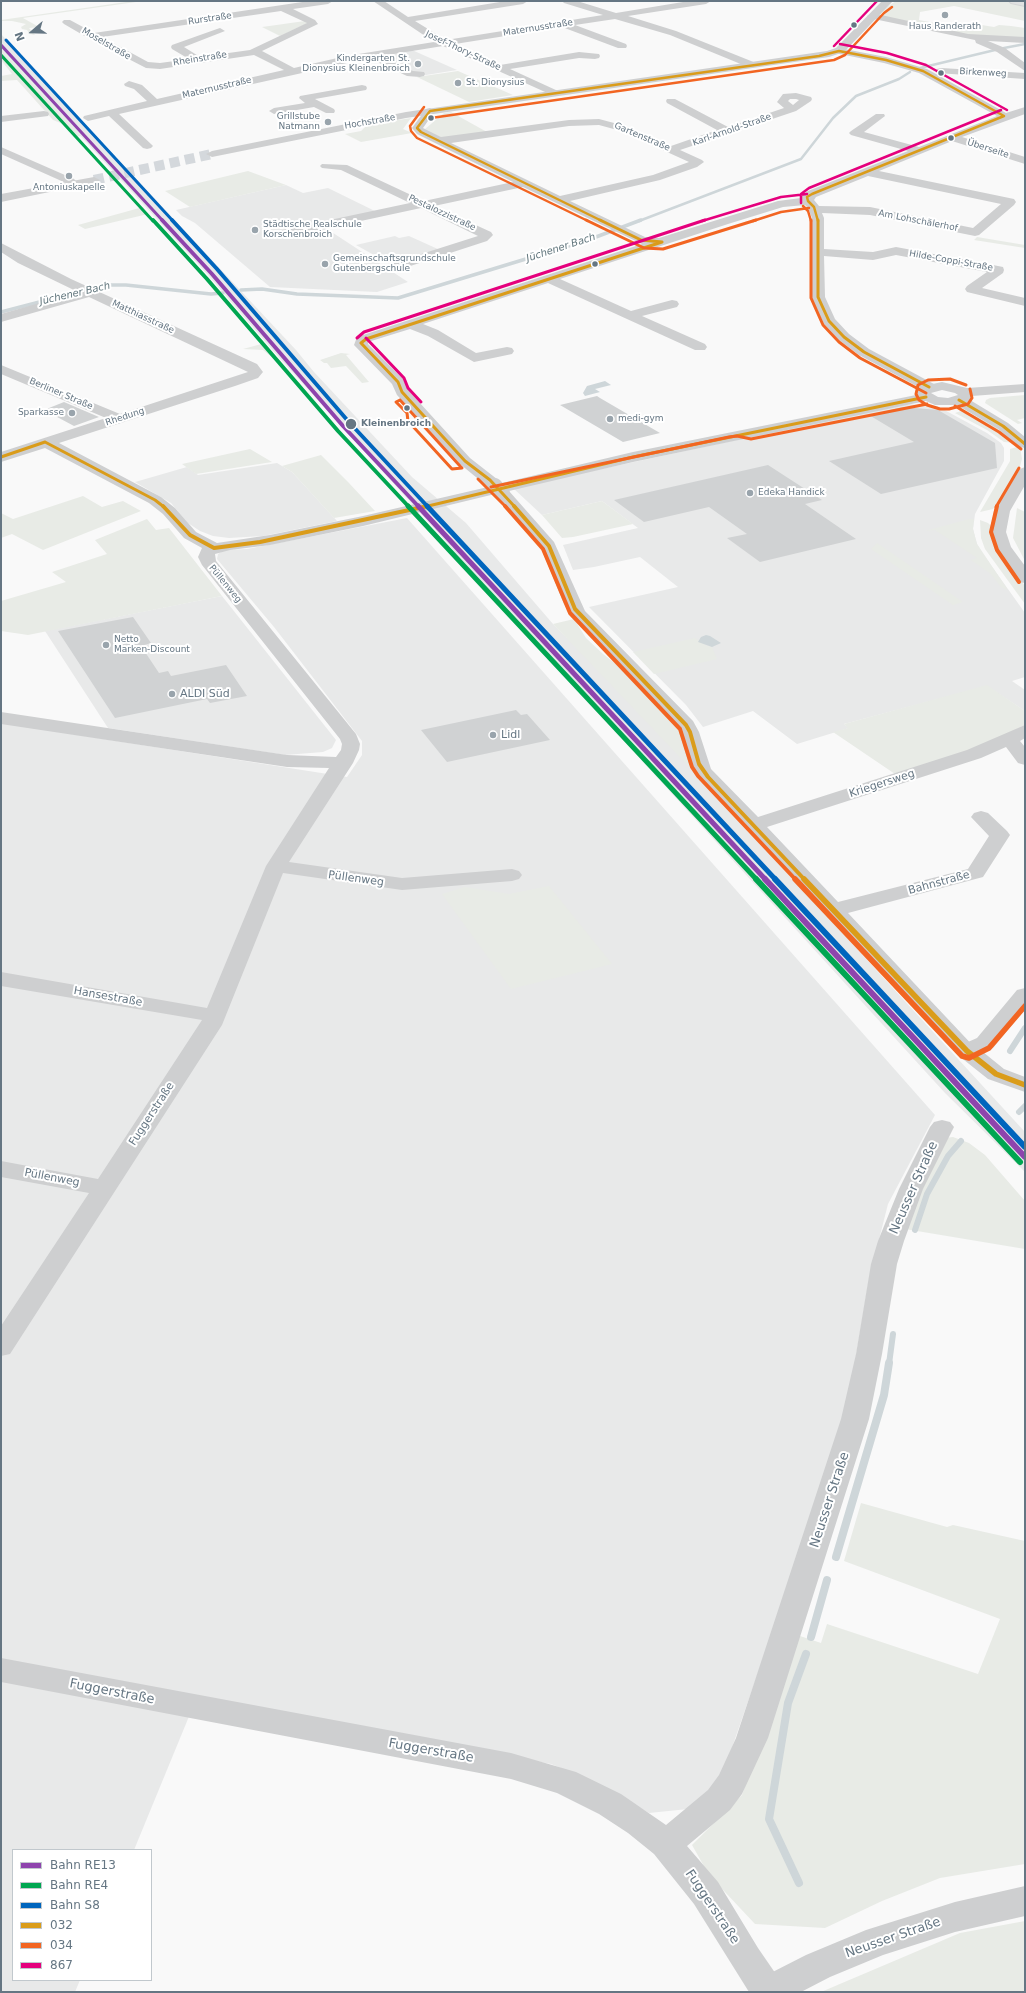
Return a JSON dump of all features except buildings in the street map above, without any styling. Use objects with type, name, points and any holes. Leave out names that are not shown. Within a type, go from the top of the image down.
[{"type":"main road","points":[[1014,1],[1025,3]]},
{"type":"street","name":"Rurstraße","points":[[91,36],[328,1]]},
{"type":"street","name":"Josef-Thory-Straße","points":[[378,1],[443,43],[554,93]]},
{"type":"street","points":[[406,20],[523,1]]},
{"type":"street","points":[[567,1],[687,38],[752,65]]},
{"type":"street","name":"Maternusstraße","points":[[88,118],[317,65],[700,1]]},
{"type":"street","points":[[838,51],[888,1]]},
{"type":"street","name":"Rheinstraße","points":[[146,65],[160,66],[254,52],[255,49],[313,24],[283,8]]},
{"type":"street","points":[[872,16],[965,36],[1025,40]]},
{"type":"street","name":"Moselstraße","points":[[67,22],[146,65]]},
{"type":"street","points":[[562,24],[622,46]]},
{"type":"street","points":[[198,60],[176,47],[220,31]]},
{"type":"street","points":[[965,36],[1001,50],[1025,68]]},
{"type":"street","points":[[838,51],[876,58],[923,71],[1004,116]]},
{"type":"street","name":"Hochstraße","points":[[212,154],[337,128],[430,112],[819,56],[838,51]]},
{"type":"street","points":[[254,52],[293,71]]},
{"type":"street","points":[[370,55],[411,74],[420,74]]},
{"type":"street","points":[[499,68],[579,55],[595,56]]},
{"type":"street","points":[[317,65],[330,72]]},
{"type":"street","name":"Birkenweg","points":[[941,71],[1025,76]]},
{"type":"street","points":[[343,79],[374,93]]},
{"type":"street","points":[[129,84],[138,87],[155,103]]},
{"type":"street","points":[[330,111],[304,98],[362,88]]},
{"type":"street","points":[[671,101],[727,131]]},
{"type":"street","points":[[274,111],[315,104]]},
{"type":"street","name":"Karl-Arnold-Straße","points":[[672,150],[792,109]]},
{"type":"street","points":[[928,392],[867,354],[844,337],[832,324],[818,300],[818,218],[808,198],[811,195],[918,150],[1004,116],[1025,110]]},
{"type":"street","points":[[430,112],[417,129],[440,142],[646,242],[662,242]]},
{"type":"street","points":[[112,113],[147,146]]},
{"type":"street","points":[[1,119],[44,114]]},
{"type":"street","points":[[880,116],[855,133],[918,150]]},
{"type":"street","name":"Gartenstraße","points":[[440,142],[562,124],[593,122],[617,126],[694,159],[698,163],[656,178],[558,200]]},
{"type":"street","name":"Überseite","points":[[951,137],[1025,161]]},
{"type":"street","points":[[1,150],[70,181]]},
{"type":"street","name":"Pestalozzistraße","points":[[326,166],[343,167],[424,204],[488,236],[394,267]]},
{"type":"street","name":"Am Lohschälerhof","points":[[811,205],[873,212],[974,232],[1010,202],[867,172]]},
{"type":"street","points":[[1,198],[94,180]]},
{"type":"street","points":[[282,234],[524,183]]},
{"type":"street","points":[[811,205],[782,204],[410,324],[364,340],[361,343],[398,382],[402,392],[465,461],[496,486],[546,542],[578,613],[686,724],[690,732],[701,768],[967,1051],[996,1074],[1025,1085]]},
{"type":"street","name":"Matthiasstraße","points":[[1,247],[17,257],[89,293],[252,367],[256,372],[250,376]]},
{"type":"street","name":"Hilde-Coppi-Straße","points":[[817,252],[869,256],[896,251],[998,270],[972,289],[1025,302]]},
{"type":"street","points":[[549,279],[700,346]]},
{"type":"street","points":[[1,318],[89,293]]},
{"type":"street","points":[[630,315],[672,304]]},
{"type":"street","points":[[410,324],[433,333],[474,358],[507,351]]},
{"type":"street","name":"Berliner Straße","points":[[1,369],[120,419]]},
{"type":"street","name":"Rhedung","points":[[1,457],[250,376]]},
{"type":"street","points":[[214,548],[265,541],[356,522],[949,386],[1009,430],[1025,444]]},
{"type":"street","points":[[961,396],[1025,388]]},
{"type":"street","points":[[496,486],[728,430],[738,429],[750,432]]},
{"type":"street","name":"Püllenweg","points":[[45,442],[155,500],[169,511],[190,535],[214,548]]},
{"type":"street","points":[[1025,472],[1002,511],[998,532],[1005,550],[1025,578]]},
{"type":"street","name":"Püllenweg","points":[[214,548],[206,554],[208,562],[349,738],[351,747],[343,763],[276,866],[402,884],[431,883],[467,878],[512,876]]},
{"type":"street","points":[[1,718],[287,761],[343,763]]},
{"type":"street","name":"Kriegersweg","points":[[754,825],[974,754],[1017,735],[1025,759]]},
{"type":"street","name":"Bahnstraße","points":[[833,910],[962,878],[976,873],[1000,835],[981,817]]},
{"type":"street","name":"Fuggerstraße","points":[[1,1347],[215,1016],[276,866]]},
{"type":"street","name":"Hansestraße","points":[[1,979],[215,1016]]},
{"type":"street","points":[[967,1051],[985,1044],[1025,995]]},
{"type":"street","name":"Neusser Straße","points":[[666,1844],[719,1800],[731,1784],[752,1738],[855,1419],[869,1354],[884,1264],[891,1241],[911,1189],[942,1127]]},
{"type":"street","name":"Püllenweg","points":[[1,1169],[103,1188]]},
{"type":"street","name":"Fuggerstraße","points":[[1,1670],[443,1753],[539,1773],[571,1784],[610,1804],[639,1823],[666,1844],[706,1893],[768,1992]]},
{"type":"street","name":"Neusser Straße","points":[[768,1992],[818,1966],[878,1941],[955,1917],[1025,1901]]},
{"type":"shaded area","points":[[133,1],[143,1],[23,18],[39,27],[29,28],[35,35],[22,29],[21,27],[26,24],[12,21],[1,21],[1,20]]},
{"type":"shaded area","points":[[896,1],[1003,1],[1025,4],[1025,21],[954,6],[920,12],[919,20],[951,26],[963,22],[994,27],[999,25],[1025,28],[1025,39],[974,37],[880,16],[887,7]]},
{"type":"shaded area","points":[[305,21],[308,23],[280,36],[262,27]]},
{"type":"shaded area","points":[[1,34],[296,350],[314,372],[412,477],[466,523],[553,624],[625,696],[1025,1132],[1025,1172],[945,1093],[489,593],[442,537],[275,353],[208,275],[1,49]]},
{"type":"shaded area","points":[[1,49],[81,136],[74,137],[63,124],[53,120],[17,80],[1,81],[1,76],[12,74],[1,60]]},
{"type":"shaded area","name":"Kindergarten St. Dionysius Kleinenbroich","points":[[412,50],[457,70],[426,75],[409,72],[379,58],[395,55],[392,53]]},
{"type":"shaded area","points":[[458,71],[513,95],[469,102],[417,77]]},
{"type":"shaded area","points":[[451,112],[487,132],[444,139],[425,129],[444,113]]},
{"type":"shaded area","points":[[411,118],[403,129],[412,133],[361,142],[345,134],[361,131],[367,125]]},
{"type":"shaded area","points":[[248,171],[286,185],[190,207],[165,191]]},
{"type":"shaded area","name":"Städtische Realschule Korschenbroich","points":[[286,185],[303,193],[328,188],[383,215],[324,227],[408,282],[377,292],[270,287],[195,223],[182,216],[176,210]]},
{"type":"shaded area","points":[[143,207],[148,214],[85,229],[78,225]]},
{"type":"shaded area","points":[[395,236],[399,238],[409,236],[440,250],[392,265],[356,245]]},
{"type":"shaded area","points":[[977,237],[1025,245],[1025,248],[974,240]]},
{"type":"shaded area","points":[[265,343],[284,367],[263,350],[243,349]]},
{"type":"shaded area","points":[[341,353],[350,354],[346,355],[369,382],[362,383],[346,366],[331,368],[327,363],[320,360]]},
{"type":"shaded area","points":[[605,381],[611,385],[595,389],[600,392],[585,396],[583,393],[587,386]]},
{"type":"shaded area","points":[[1025,395],[1025,418],[1017,420],[1022,423],[1018,424],[985,403],[986,400],[990,398]]},
{"type":"shaded area","points":[[904,404],[937,406],[987,433],[1001,443],[1004,448],[1004,461],[975,514],[973,529],[977,544],[983,554],[1025,613],[1025,677],[1012,681],[1025,690],[1025,711],[987,686],[844,724],[849,728],[797,744],[753,711],[703,727],[686,705],[589,607],[678,587],[640,557],[573,570],[563,545],[638,528],[602,501],[542,515],[513,488]]},
{"type":"shaded area","points":[[964,410],[994,426],[1017,443],[1004,442],[987,430],[955,413]]},
{"type":"shaded area","points":[[1020,446],[1022,459],[1019,470],[993,509],[980,512],[1010,461],[1010,449]]},
{"type":"shaded area","points":[[250,449],[272,462],[196,474],[182,464]]},
{"type":"shaded area","points":[[321,455],[375,511],[334,518],[292,472],[282,466]]},
{"type":"shaded area","points":[[277,463],[292,472],[337,521],[263,536],[229,538],[213,536],[200,531],[188,523],[171,503],[135,482],[187,467],[198,475]]},
{"type":"shaded area","points":[[83,496],[102,507],[123,501],[141,511],[43,550],[12,534],[1,538],[1,513],[13,519]]},
{"type":"shaded area","points":[[602,501],[633,524],[562,538],[542,515]]},
{"type":"shaded area","points":[[1017,508],[1025,512],[1025,561],[1013,538]]},
{"type":"shaded area","points":[[407,518],[935,1115],[888,1204],[869,1279],[850,1391],[816,1506],[728,1759],[715,1785],[688,1809],[649,1813],[593,1781],[551,1764],[197,1697],[134,1849],[12,1849],[12,1981],[80,1981],[75,1992],[1,1992],[1,723],[347,777],[362,755],[362,741],[274,627],[217,559],[218,554],[224,550],[247,549]]},
{"type":"shaded area","points":[[147,519],[156,530],[169,528],[222,596],[28,635],[1,631],[1,601],[66,582],[52,572],[107,554],[95,540]]},
{"type":"shaded area","points":[[974,519],[973,529],[977,544],[1008,590],[1001,587],[991,574],[971,560],[977,558],[935,530],[925,531]]},
{"type":"shaded area","points":[[980,520],[988,523],[992,527],[998,549],[1025,586],[1025,604],[985,549],[981,538]]},
{"type":"shaded area","points":[[877,543],[963,602],[953,605],[871,549]]},
{"type":"shaded area","points":[[222,596],[336,740],[332,748],[323,752],[285,755],[108,728],[45,631]]},
{"type":"shaded area","points":[[574,619],[586,638],[616,664],[633,682],[637,681],[676,723],[696,774],[553,624]]},
{"type":"shaded area","points":[[706,635],[721,643],[712,647],[698,642],[701,637]]},
{"type":"shaded area","points":[[695,638],[707,646],[712,647],[717,659],[654,674],[633,652]]},
{"type":"shaded area","points":[[987,685],[1025,711],[1025,725],[986,745],[895,774],[833,732],[848,728],[844,724]]},
{"type":"shaded area","points":[[549,886],[612,964],[511,989],[442,894],[465,887],[509,894]]},
{"type":"shaded area","points":[[953,1137],[969,1143],[985,1155],[1025,1201],[1025,1249],[905,1229],[945,1138]]},
{"type":"shaded area","points":[[861,1503],[947,1527],[953,1525],[1025,1541],[1025,1864],[940,1878],[882,1901],[825,1928],[755,1924],[709,1875],[692,1845],[742,1795],[797,1635],[821,1643],[827,1624],[978,1674],[1000,1619],[844,1561]]},
{"type":"shaded area","points":[[1025,1921],[1025,1992],[821,1992],[960,1933]]},
{"type":"waterway","name":"Jüchener Bach","points":[[1004,48],[1025,44]]},
{"type":"waterway","name":"Jüchener Bach","points":[[920,68],[995,50]]},
{"type":"waterway","name":"Jüchener Bach","points":[[639,221],[801,159],[833,118],[856,96],[899,79],[910,72]]},
{"type":"waterway","name":"Jüchener Bach","points":[[241,290],[262,289],[297,294],[398,298],[588,240],[641,220]]},
{"type":"waterway","name":"Jüchener Bach","points":[[86,290],[104,285],[126,285],[211,294],[223,293]]},
{"type":"waterway","name":"Jüchener Bach","points":[[1,312],[74,293]]},
{"type":"waterway","points":[[1010,1051],[1025,1028]]},
{"type":"waterway","points":[[1019,1112],[1025,1106]]},
{"type":"waterway","points":[[915,1230],[927,1194],[948,1156],[961,1141]]},
{"type":"waterway","points":[[889,1364],[893,1334]]},
{"type":"waterway","points":[[836,1557],[884,1395],[889,1363]]},
{"type":"waterway","points":[[811,1637],[827,1580]]},
{"type":"waterway","points":[[799,1883],[769,1819],[788,1703],[806,1654]]},
{"type":"tunnel","points":[[94,180],[212,154]]},
{"type":"rail line","name":"S8","points":[[6,40],[217,269],[348,421],[1025,1147]]},
{"type":"rail line","name":"RE13","points":[[1,45],[212,274],[343,426],[1025,1157]]},
{"type":"rail line","name":"RE4","points":[[1,55],[207,279],[338,431],[1020,1162]]},
{"type":"transit line","name":"867","points":[[834,46],[877,1]]},
{"type":"transit line","name":"034","points":[[431,118],[834,60],[845,55],[884,13],[892,7]]},
{"type":"transit line","name":"867","points":[[840,44],[887,53],[926,65],[1007,110]]},
{"type":"transit line","name":"032","points":[[430,111],[819,56],[839,51],[886,60],[923,71],[1004,116]]},
{"type":"transit line","name":"034","points":[[424,107],[410,126],[411,131],[417,138],[644,248],[663,249],[781,212],[809,208]]},
{"type":"transit line","name":"867","points":[[801,203],[801,194],[809,188],[1001,110]]},
{"type":"transit line","name":"032","points":[[430,111],[417,128],[421,132],[641,240],[662,242]]},
{"type":"transit line","name":"032","points":[[808,201],[807,197],[812,194],[1004,116]]},
{"type":"transit line","name":"867","points":[[357,338],[364,332],[722,214],[781,197],[807,194]]},
{"type":"transit line","name":"032","points":[[808,201],[814,207],[818,218],[818,297],[829,321],[844,337],[864,352],[929,387]]},
{"type":"transit line","name":"034","points":[[803,206],[808,211],[811,219],[811,298],[823,325],[839,342],[860,358],[926,393]]},
{"type":"transit line","name":"032","points":[[361,343],[366,339],[662,242]]},
{"type":"transit line","name":"867","points":[[366,338],[404,378],[408,388],[421,402]]},
{"type":"transit line","name":"032","points":[[361,343],[398,382],[402,392],[465,461],[490,480],[543,537],[549,546],[575,609],[686,725],[690,732],[699,764],[708,777],[967,1051],[996,1074],[1025,1085]]},
{"type":"transit line","name":"034","points":[[966,385],[950,379],[928,380],[918,385],[916,394],[919,400],[927,405],[940,409],[949,409],[968,404],[972,398],[970,389]]},
{"type":"transit line","name":"032","points":[[214,548],[260,542],[314,531],[443,503],[633,457],[926,397]]},
{"type":"transit line","name":"034","points":[[400,400],[460,466],[462,468],[452,469],[408,421],[407,413],[396,402],[400,400]]},
{"type":"transit line","name":"032","points":[[959,400],[1003,426],[1025,444]]},
{"type":"transit line","name":"034","points":[[491,487],[729,437],[737,436],[751,439],[927,404]]},
{"type":"transit line","name":"034","points":[[955,406],[999,432],[1021,449]]},
{"type":"transit line","name":"032","points":[[45,442],[155,500],[169,511],[190,535],[214,548]]},
{"type":"transit line","name":"032","points":[[1,457],[45,442]]},
{"type":"transit line","name":"034","points":[[1019,468],[996,508],[991,532],[997,550],[1019,582]]},
{"type":"transit line","name":"034","points":[[478,479],[543,549],[570,613],[680,729],[692,767],[698,776],[962,1056],[969,1058],[989,1048],[1025,1006]]},
{"type":"place","name":"Haus Randerath","points":[[945,15]]},
{"type":"place","name":"Kindergarten St. Dionysius Kleinenbroich","points":[[418,64]]},
{"type":"place","name":"St. Dionysius","points":[[458,83]]},
{"type":"place","name":"Grillstube Natmann","points":[[328,122]]},
{"type":"place","name":"Antoniuskapelle","points":[[69,176]]},
{"type":"place","name":"Städtische Realschule Korschenbroich","points":[[255,230]]},
{"type":"place","name":"Gemeinschaftsgrundschule Gutenbergschule","points":[[325,264]]},
{"type":"place","name":"Sparkasse","points":[[72,413]]},
{"type":"place","name":"medi-gym","points":[[610,419]]},
{"type":"place","name":"Kleinenbroich","points":[[351,424]]},
{"type":"place","name":"Edeka Handick","points":[[750,493]]},
{"type":"place","name":"Netto Marken-Discount","points":[[106,645]]},
{"type":"place","name":"ALDI Süd","points":[[172,694]]},
{"type":"place","name":"Lidl","points":[[493,735]]}]
